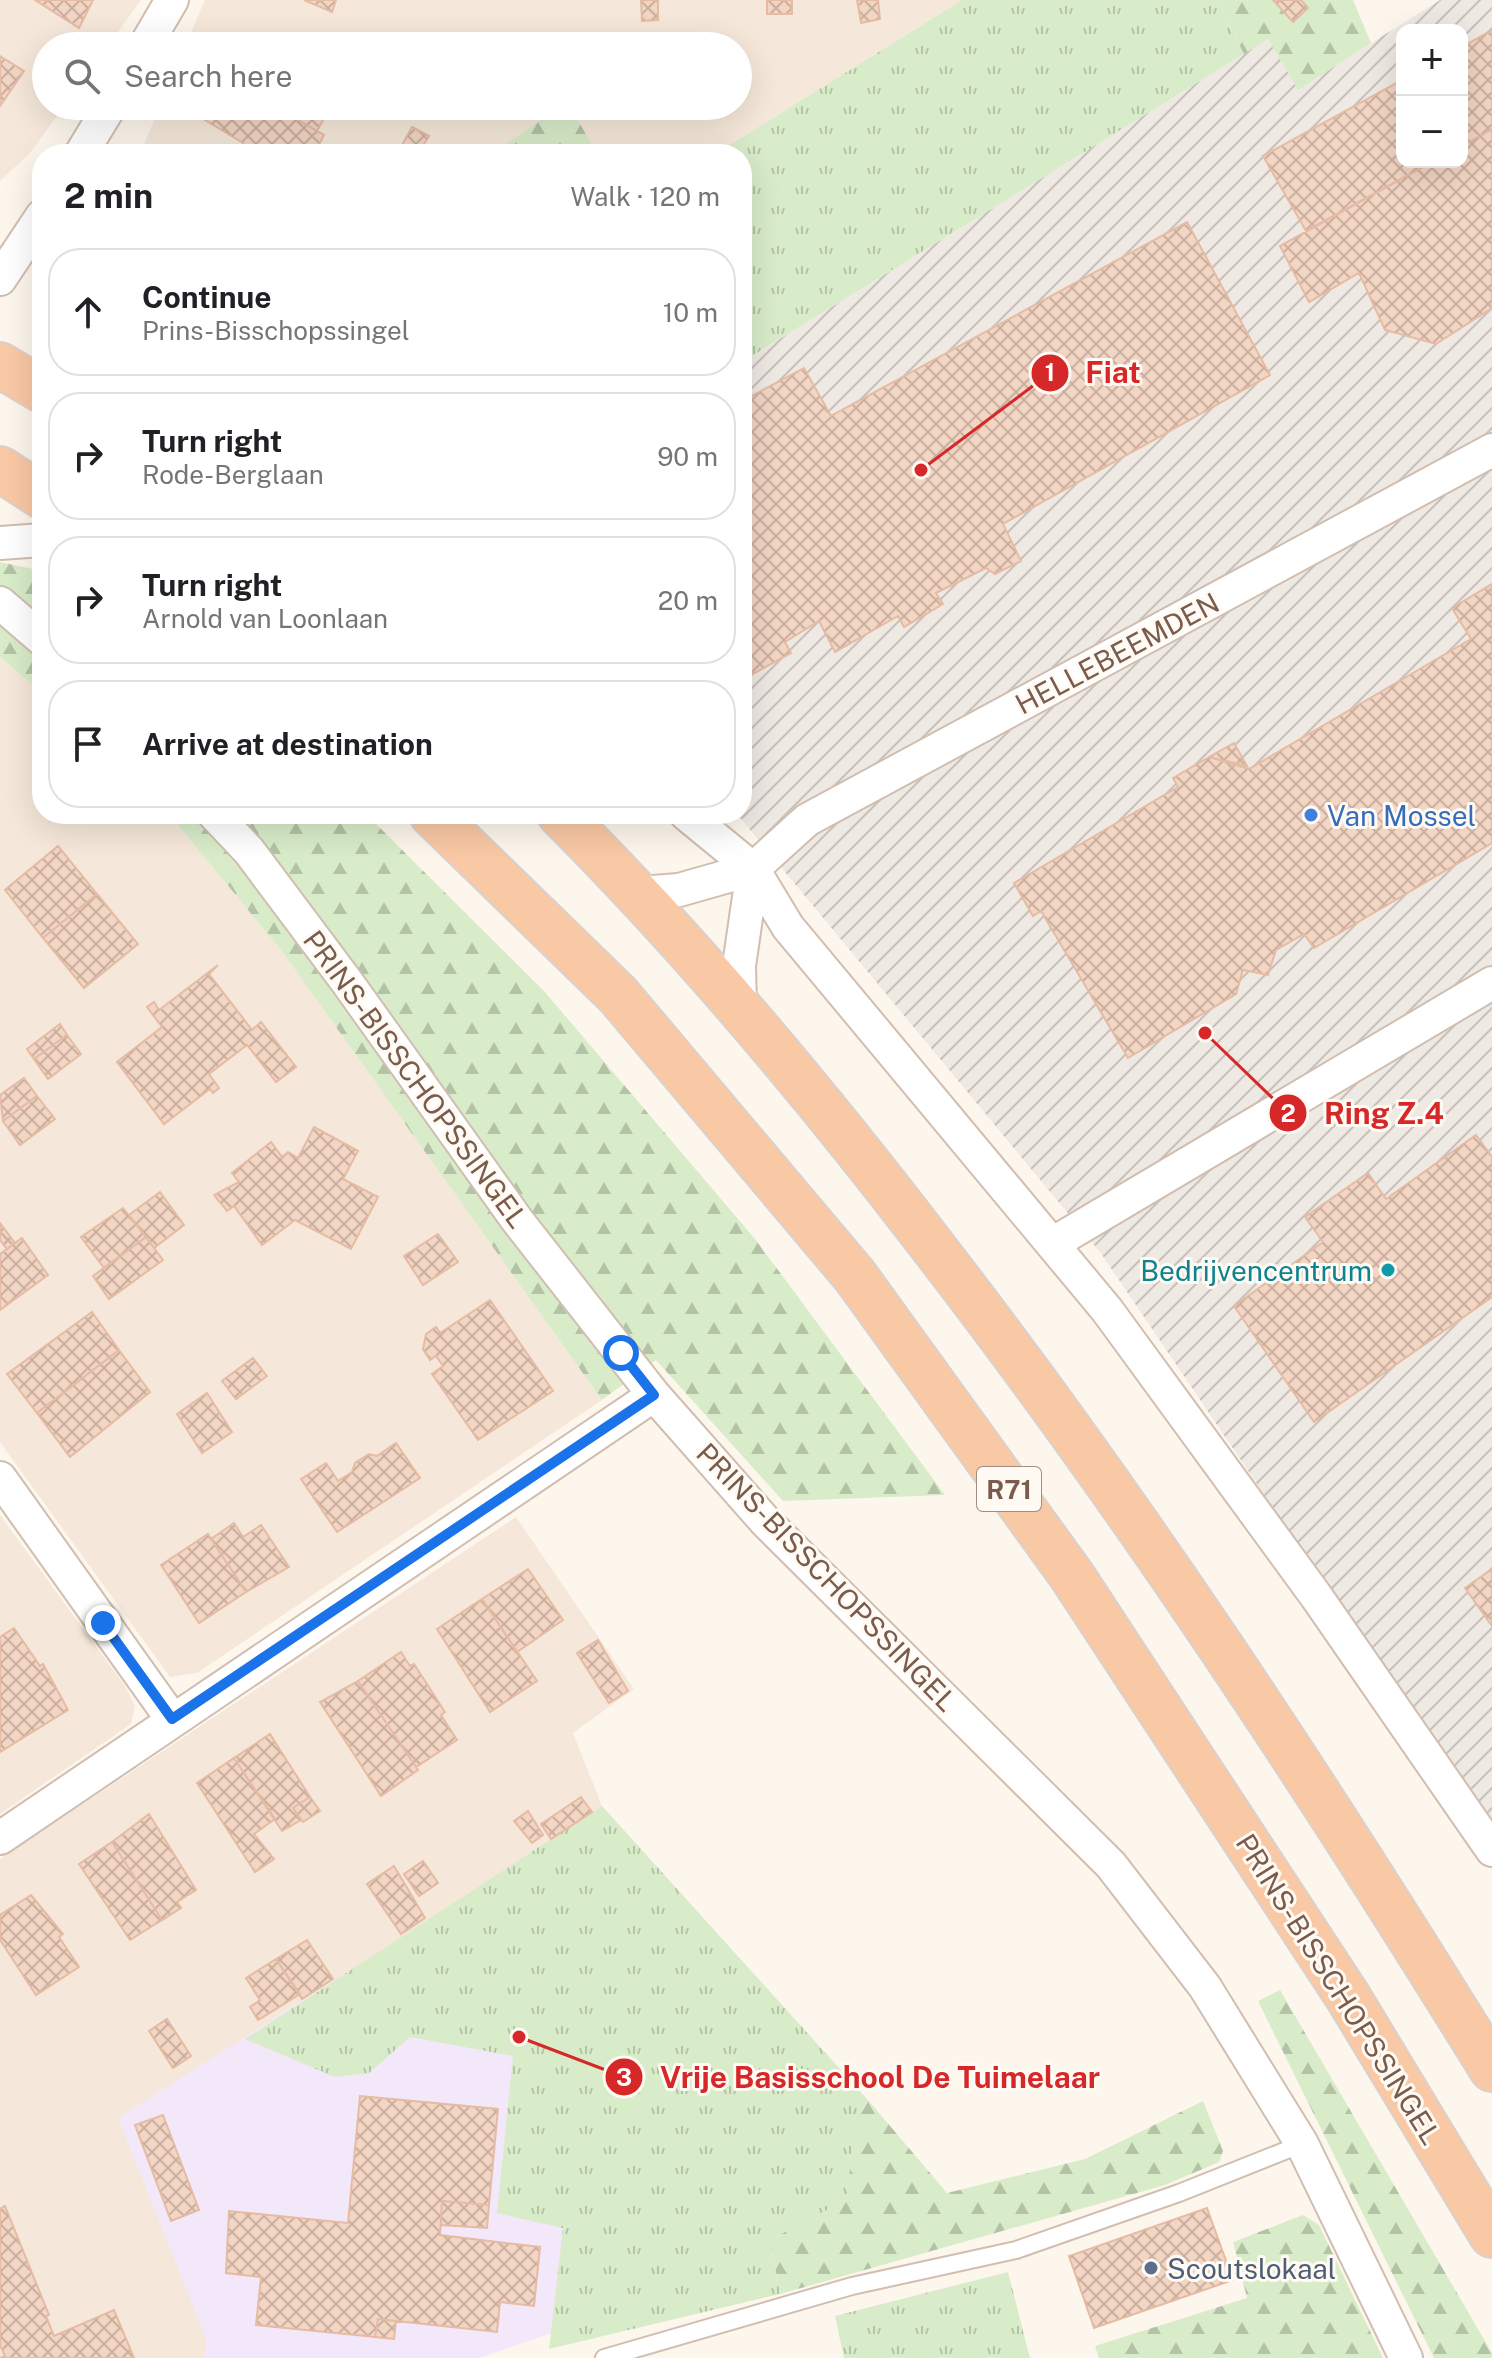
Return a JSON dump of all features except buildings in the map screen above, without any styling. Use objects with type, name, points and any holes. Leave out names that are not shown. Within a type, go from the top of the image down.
[{"type":"highway","points":[[0,365],[32,384]]},
{"type":"highway","points":[[0,469],[32,490]]},
{"type":"highway","name":"PRINS-BISSCHOPSSINGEL","points":[[442,824],[618,995],[855,1276],[1072,1576],[1348,1997],[1492,2235]]},
{"type":"highway","points":[[570,824],[640,893],[740,1008],[865,1158],[1018,1356],[1107,1480],[1368,1869],[1492,2069]]},
{"type":"street","points":[[153,32],[172,0]]},
{"type":"street","points":[[87,144],[102,120]]},
{"type":"street","points":[[0,279],[32,231]]},
{"type":"street","name":"HELLEBEEMDEN","points":[[753,869],[807,820],[1492,450]]},
{"type":"street","points":[[0,543],[32,541]]},
{"type":"street","points":[[0,603],[32,630]]},
{"type":"street","name":"PRINS-BISSCHOPSSINGEL","points":[[223,824],[249,851],[517,1220],[654,1395],[766,1522],[1111,1865],[1205,1987],[1302,2144],[1406,2358]]},
{"type":"street","points":[[698,824],[753,869],[788,927],[1052,1244],[1152,1370],[1492,1850]]},
{"type":"street","points":[[640,893],[679,890],[753,869]]},
{"type":"street","points":[[740,1008],[739,966],[753,869]]},
{"type":"street","points":[[1052,1244],[1492,983]]},
{"type":"street","points":[[0,1838],[654,1395]]},
{"type":"street","points":[[0,1478],[172,1719]]},
{"type":"lane","points":[[604,2358],[852,2286],[1016,2250],[1179,2193],[1302,2144]]},
{"type":"shaded area","points":[[0,0],[141,0],[118,32],[32,32],[32,120],[54,120],[37,144],[32,144],[31,152],[0,181]]},
{"type":"shaded area","points":[[205,0],[962,0],[731,144],[591,144],[578,120],[752,120],[752,32],[191,32]]},
{"type":"shaded area","points":[[1440,0],[1492,0],[1492,1831],[1100,1252],[745,824],[752,824],[752,356],[1268,39],[1298,89],[1396,28],[1396,168],[1468,168],[1468,24],[1402,24]]},
{"type":"shaded area","points":[[154,120],[541,120],[506,144],[144,144]]},
{"type":"shaded area","points":[[0,657],[32,684],[32,824],[177,824],[281,950],[602,1400],[197,1673],[170,1677],[0,1442]]},
{"type":"shaded area","points":[[0,1515],[125,1686],[135,1706],[131,1724],[0,1814]]},
{"type":"shaded area","points":[[516,1517],[634,1689],[573,1733],[602,1806],[120,2123],[217,2358],[0,2358],[0,1859]]},
{"type":"shaded area","points":[[603,1809],[926,2203],[479,2358],[204,2358],[206,2339],[118,2118]]},
{"type":"green space","points":[[962,0],[1217,0],[1244,54],[752,356],[752,144],[731,144]]},
{"type":"green space","points":[[1217,0],[1353,0],[1371,43],[1298,90],[1268,39],[1244,54]]},
{"type":"green space","points":[[541,120],[578,120],[591,144],[506,144]]},
{"type":"green space","points":[[0,562],[32,569],[32,684],[0,657]]},
{"type":"green space","points":[[177,824],[376,824],[544,991],[755,1239],[945,1495],[783,1501],[656,1360],[602,1400],[281,950]]},
{"type":"green space","points":[[602,1806],[868,2100],[853,2120],[848,2199],[770,2240],[780,2294],[549,2349],[563,2228],[497,2213],[513,2056],[410,2037],[369,2073],[335,2077],[245,2039]]},
{"type":"green space","points":[[1280,1990],[1492,2353],[1492,2358],[1434,2358],[1258,2001]]},
{"type":"green space","points":[[868,2100],[947,2193],[1085,2159],[1203,2101],[1223,2151],[1219,2162],[1165,2185],[780,2294],[770,2240],[848,2199],[853,2120]]},
{"type":"green space","points":[[1303,2215],[1319,2225],[1383,2358],[1099,2358],[1095,2346],[1247,2298],[1233,2242]]},
{"type":"green space","points":[[1008,2272],[1030,2358],[844,2358],[835,2316]]},
{"type":"place","name":"Fiat","points":[[921,470]]},
{"type":"place","name":"Van Mossel","points":[[1311,815]]},
{"type":"place","name":"Ring Z.4","points":[[1205,1033]]},
{"type":"place","name":"Bedrijvencentrum","points":[[1388,1270]]},
{"type":"place","name":"Vrije Basisschool De Tuimelaar","points":[[519,2037]]},
{"type":"place","name":"Scoutslokaal","points":[[1151,2268]]},
{"type":"route","points":[[103,1623],[172,1719],[654,1395],[621,1353]]}]
